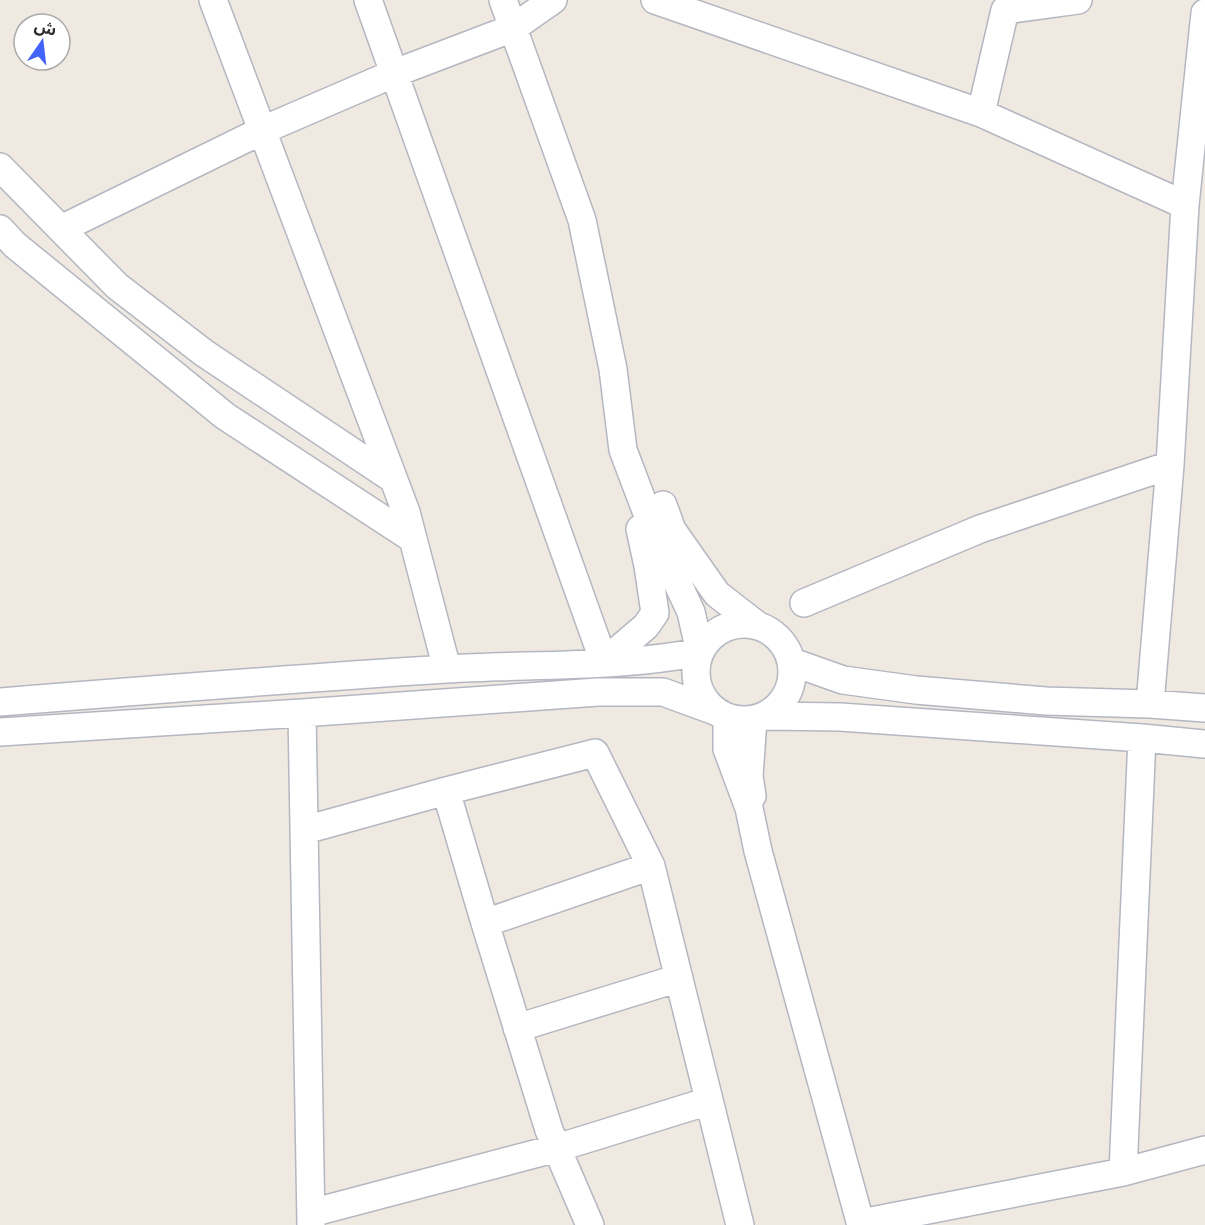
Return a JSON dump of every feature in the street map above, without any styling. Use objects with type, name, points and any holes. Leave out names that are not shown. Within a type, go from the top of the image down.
[{"type":"street","points":[[213,0],[406,512],[447,669]]},
{"type":"street","points":[[368,0],[604,662]]},
{"type":"street","points":[[503,0],[582,220],[613,369],[623,450],[648,566],[655,613],[646,626],[604,662]]},
{"type":"street","points":[[61,229],[263,130],[395,73],[513,28],[553,0]]},
{"type":"street","points":[[658,0],[981,113],[1185,205]]},
{"type":"street","points":[[981,113],[1006,5],[1078,0]]},
{"type":"street","points":[[1150,704],[1170,465],[1185,205],[1205,13]]},
{"type":"street","points":[[0,167],[117,286],[204,353],[393,478]]},
{"type":"street","points":[[0,229],[15,245],[225,416],[413,539]]},
{"type":"street","points":[[613,369],[672,530],[717,594],[757,625],[780,639],[792,662],[793,675],[788,694],[776,709],[740,716],[706,702],[699,690],[696,664],[700,652],[718,631],[730,626],[757,625]]},
{"type":"street","points":[[623,450],[656,537],[691,612],[700,652]]},
{"type":"street","points":[[804,603],[980,529],[1170,465]]},
{"type":"street","points":[[0,702],[447,669],[669,658],[700,652]]},
{"type":"street","points":[[792,662],[843,680],[916,690],[1046,701],[1205,708]]},
{"type":"street","points":[[0,732],[597,692],[663,692],[740,716],[840,717],[1205,744]]},
{"type":"street","points":[[302,713],[311,1219],[710,1101]]},
{"type":"street","points":[[740,716],[758,851],[861,1224],[1123,1172],[1205,1150]]},
{"type":"street","points":[[1123,1172],[1142,738]]},
{"type":"street","points":[[305,830],[595,753],[651,866],[740,1225]]},
{"type":"street","points":[[446,791],[549,1130],[590,1225]]},
{"type":"street","points":[[485,923],[651,866]]},
{"type":"street","points":[[517,1028],[679,978]]}]
